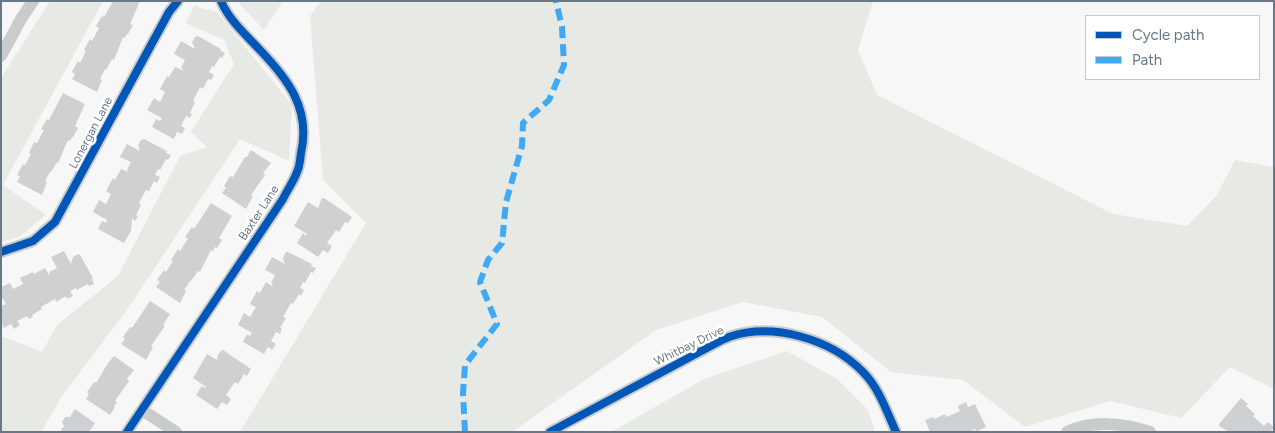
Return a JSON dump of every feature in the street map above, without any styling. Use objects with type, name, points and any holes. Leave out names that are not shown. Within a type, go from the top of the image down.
[{"type":"street","points":[[1,56],[33,1]]},
{"type":"street","name":"Lonergan Lane","points":[[1,252],[33,241],[54,222],[169,12],[178,1]]},
{"type":"street","name":"Baxter Lane","points":[[127,432],[283,199],[298,171],[304,130],[300,108],[293,90],[272,62],[236,25],[221,1]]},
{"type":"street","name":"Whitbay Drive","points":[[550,432],[705,348],[730,337],[776,332],[799,336],[822,344],[845,356],[864,372],[875,387],[896,432]]},
{"type":"street","points":[[142,410],[176,432]]},
{"type":"street","points":[[1067,432],[1086,426],[1117,425],[1136,427],[1150,432]]},
{"type":"shaded area","points":[[50,1],[103,1],[3,185],[46,215],[19,237],[1,242],[1,78]]},
{"type":"shaded area","points":[[237,1],[283,1],[264,30]]},
{"type":"shaded area","points":[[321,1],[873,1],[858,50],[877,95],[1113,214],[1187,226],[1217,195],[1235,160],[1274,167],[1274,389],[1230,367],[1181,418],[1110,401],[1025,427],[963,380],[891,372],[822,317],[743,302],[656,330],[512,432],[240,432],[366,223],[323,180],[310,16]]},
{"type":"shaded area","points":[[194,6],[217,12],[292,105],[289,161],[240,139],[127,310],[62,396],[41,432],[1,432],[1,336],[42,352],[57,325],[118,276],[180,156],[207,147],[191,132],[234,64],[224,40],[186,23]]},
{"type":"shaded area","points":[[787,351],[837,379],[868,410],[875,432],[611,432],[704,379]]},
{"type":"building","points":[[111,1],[140,1],[130,24],[133,25],[125,38],[123,37],[114,60],[112,59],[105,69],[97,92],[72,79],[75,74],[72,72],[78,61],[80,63],[86,51],[84,50],[90,39],[92,41],[99,28],[96,26],[102,16],[104,17],[112,3]]},
{"type":"building","points":[[198,36],[225,53],[214,67],[212,66],[209,72],[214,75],[211,80],[208,79],[203,89],[200,87],[193,101],[195,102],[190,113],[192,114],[190,118],[186,116],[181,126],[185,128],[182,134],[177,132],[174,139],[152,127],[156,119],[160,121],[162,118],[147,110],[154,98],[160,102],[165,92],[160,89],[167,76],[169,77],[175,67],[183,69],[181,68],[185,60],[174,54],[181,41],[195,49],[192,42]]},
{"type":"building","points":[[63,93],[85,104],[75,126],[78,128],[70,141],[68,140],[58,163],[45,181],[47,182],[42,195],[17,182],[20,176],[17,175],[23,164],[25,165],[31,154],[29,153],[34,142],[37,143],[44,130],[41,129],[47,119],[49,120]]},
{"type":"building","points":[[144,139],[171,155],[155,175],[160,177],[157,183],[154,181],[149,191],[146,190],[139,203],[141,205],[136,215],[138,216],[135,221],[132,218],[131,231],[124,243],[98,229],[102,221],[106,223],[107,220],[93,212],[99,200],[106,204],[111,194],[106,191],[113,178],[115,180],[121,169],[128,172],[127,170],[131,162],[120,157],[127,144],[140,151],[138,145]]},
{"type":"building","points":[[251,150],[271,163],[251,195],[253,196],[246,209],[222,193],[230,176],[233,177]]},
{"type":"building","points":[[322,198],[352,217],[348,223],[345,222],[339,232],[336,230],[327,243],[332,246],[328,253],[323,250],[318,257],[297,243],[303,233],[306,236],[307,234],[294,226],[308,202],[318,208]]},
{"type":"building","points":[[211,203],[232,216],[219,238],[222,240],[217,248],[215,247],[213,251],[211,250],[200,272],[198,271],[184,290],[186,291],[180,303],[156,287],[160,282],[157,280],[164,270],[166,272],[178,249],[180,251],[188,239],[185,237],[192,227],[194,229]]},
{"type":"building","points":[[64,251],[71,264],[73,257],[78,254],[80,255],[93,278],[94,284],[89,286],[88,284],[77,290],[76,288],[70,291],[73,296],[67,299],[66,296],[56,302],[55,299],[41,307],[42,309],[32,315],[33,317],[29,319],[27,316],[17,321],[20,325],[14,329],[11,324],[4,328],[1,322],[1,306],[6,304],[1,296],[1,287],[10,283],[13,289],[23,284],[20,278],[45,268],[49,275],[49,272],[57,268],[51,257]]},
{"type":"building","points":[[286,252],[312,264],[311,266],[316,268],[313,273],[311,272],[305,283],[303,282],[300,288],[304,290],[301,296],[299,294],[293,304],[291,303],[283,317],[286,318],[280,328],[282,329],[280,334],[276,332],[271,341],[276,344],[272,350],[268,347],[264,354],[243,342],[247,334],[250,336],[252,333],[238,325],[244,313],[250,317],[256,307],[250,304],[257,291],[260,293],[266,282],[272,286],[273,284],[271,283],[275,275],[265,270],[272,257],[285,264],[283,258]]},
{"type":"building","points":[[150,301],[170,314],[163,325],[165,326],[151,346],[153,347],[146,360],[121,344],[125,339],[123,337],[130,327],[132,328]]},
{"type":"building","points":[[223,350],[251,369],[247,376],[244,374],[238,384],[235,382],[226,395],[231,399],[227,405],[222,402],[217,409],[196,395],[202,386],[206,387],[193,378],[207,354],[217,360],[218,355]]},
{"type":"building","points":[[114,356],[134,370],[115,401],[117,402],[110,415],[86,399],[89,394],[87,392],[94,382],[96,383]]},
{"type":"building","points":[[1241,398],[1248,404],[1246,406],[1255,414],[1253,416],[1264,426],[1268,422],[1274,427],[1271,432],[1229,432],[1219,426]]},
{"type":"building","points":[[966,402],[968,407],[975,404],[986,427],[976,432],[973,429],[974,432],[930,432],[925,420],[933,417],[934,419],[945,414],[946,417],[960,411],[958,406]]},
{"type":"building","points":[[75,409],[95,423],[89,432],[60,432],[64,426],[62,422],[65,417],[70,417]]},
{"type":"marked path","points":[[465,432],[463,393],[465,365],[497,324],[480,282],[488,260],[502,243],[506,202],[522,146],[523,123],[549,100],[564,65],[562,27],[556,1]]},
{"type":"cycle path","points":[[1,252],[33,241],[55,222],[169,12],[178,1]]},
{"type":"cycle path","points":[[127,432],[283,199],[298,170],[303,137],[303,122],[295,96],[288,83],[270,60],[233,21],[221,1]]},
{"type":"cycle path","points":[[550,432],[729,337],[746,333],[764,332],[800,336],[835,350],[850,360],[874,385],[896,432]]}]
